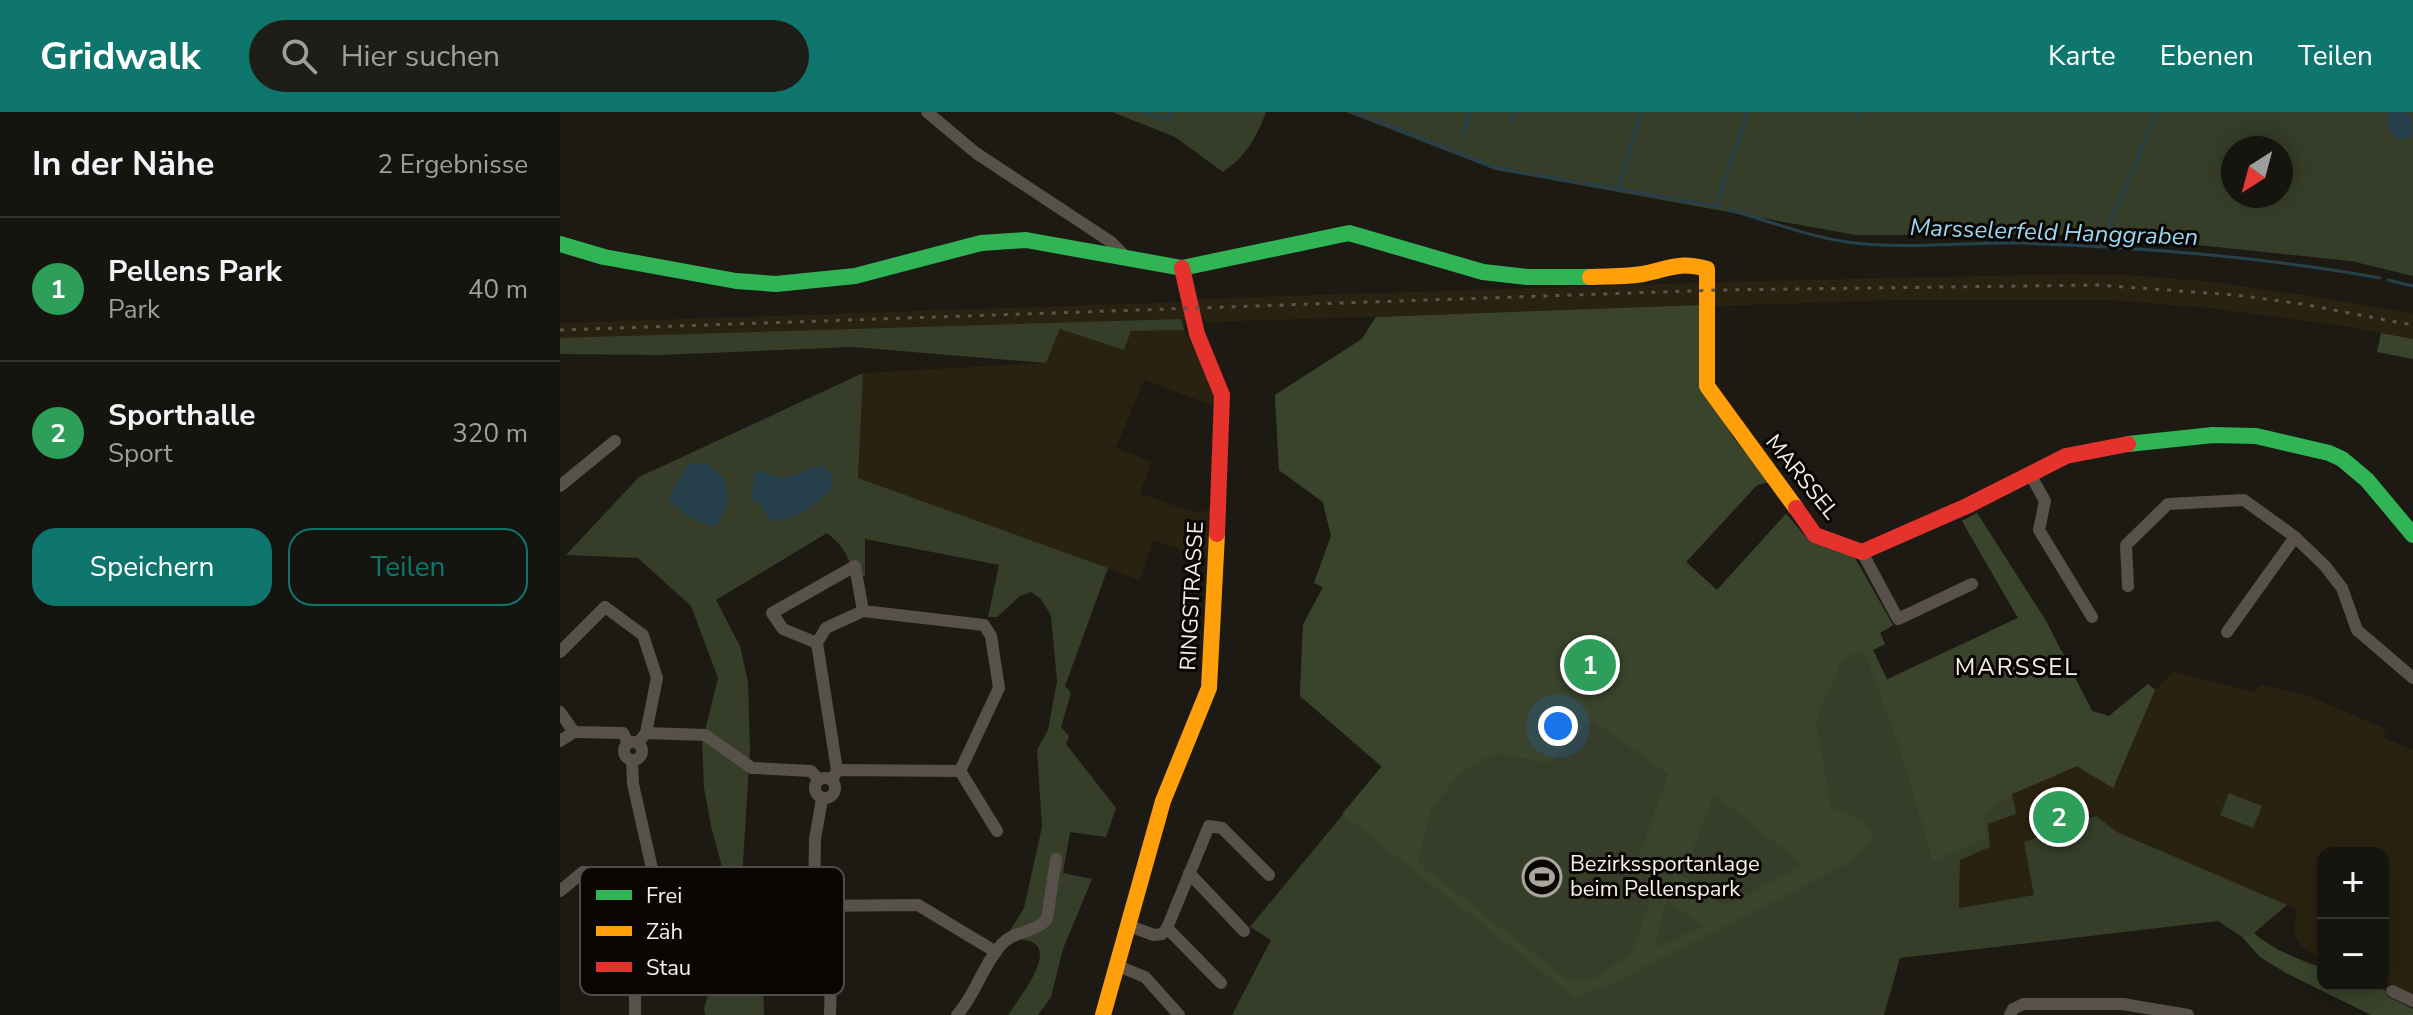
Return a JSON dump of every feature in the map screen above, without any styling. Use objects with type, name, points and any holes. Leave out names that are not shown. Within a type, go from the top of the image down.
[{"type":"street","points":[[927,112],[976,153],[1111,242],[1128,259]]},
{"type":"street","name":"MARSSEL","points":[[1182,268],[1349,233],[1457,265],[1527,277],[1643,274],[1666,266],[1693,265],[1707,269],[1707,386],[1815,535],[1862,552]]},
{"type":"street","points":[[560,244],[736,281],[776,284],[855,276],[981,243],[1026,240],[1182,268]]},
{"type":"street","name":"RINGSTRASSE","points":[[1105,1014],[1163,801],[1209,688],[1222,395],[1201,348],[1182,268]]},
{"type":"street","points":[[1972,584],[1898,619],[1862,552],[2066,456],[2128,444],[2213,435],[2256,436],[2329,453],[2342,459],[2367,480],[2413,535]]},
{"type":"street","points":[[560,486],[615,441]]},
{"type":"street","points":[[2030,474],[2045,501],[2039,530],[2092,617]]},
{"type":"street","points":[[2128,586],[2126,545],[2168,504],[2244,500],[2295,537],[2325,566],[2342,588],[2357,630],[2413,678]]},
{"type":"street","points":[[2227,632],[2295,537]]},
{"type":"street","points":[[817,643],[783,629],[772,613],[855,566],[863,611]]},
{"type":"street","points":[[560,652],[605,607],[643,635],[657,678],[637,740]]},
{"type":"street","points":[[815,867],[815,839],[822,799],[831,797],[836,789],[829,777],[817,643],[826,628],[863,611],[984,625],[991,636],[999,688],[960,771]]},
{"type":"street","points":[[560,712],[574,732]]},
{"type":"street","points":[[560,741],[574,732],[623,733],[637,740]]},
{"type":"street","points":[[652,867],[633,784],[632,760],[624,755],[624,748],[637,740],[705,735],[752,768],[811,771],[829,777],[960,771]]},
{"type":"street","points":[[960,771],[997,831]]},
{"type":"street","points":[[1129,926],[1154,935],[1162,934],[1167,928],[1209,826],[1222,828],[1269,875]]},
{"type":"street","points":[[957,1015],[968,1002],[996,952],[1014,934],[1034,928],[1047,919],[1056,859]]},
{"type":"street","points":[[1189,873],[1244,931]]},
{"type":"street","points":[[560,891],[580,874]]},
{"type":"street","points":[[844,906],[918,905],[996,952]]},
{"type":"street","points":[[1167,928],[1221,983]]},
{"type":"street","points":[[1118,966],[1145,977],[1179,1015]]},
{"type":"street","points":[[2392,991],[2413,1001]]},
{"type":"street","points":[[830,995],[830,1015]]},
{"type":"street","points":[[2010,1015],[2013,1009],[2023,1004],[2123,1004],[2188,1015]]},
{"type":"shaded area","points":[[2130,275],[2213,282],[2413,314],[2413,339],[2211,308],[2106,300],[1903,300],[1205,322],[1196,299],[1721,282]]},
{"type":"shaded area","points":[[1185,302],[1185,323],[560,342],[560,323]]},
{"type":"shaded area","points":[[1060,329],[1124,349],[1131,331],[1184,330],[1211,384],[1217,407],[1144,380],[1116,448],[1152,462],[1140,493],[1196,513],[1212,509],[1208,559],[1153,540],[1140,580],[858,478],[863,373],[1045,363]]},
{"type":"shaded area","points":[[2173,672],[2255,692],[2260,685],[2306,695],[2386,729],[2383,737],[2413,750],[2413,994],[2389,984],[2389,847],[2317,847],[2317,955],[2300,946],[2295,934],[2298,910],[2117,832],[2096,817],[2034,895],[1959,908],[1960,859],[2012,794],[2077,766],[2113,787],[2155,690]]},
{"type":"green space","points":[[1112,112],[1266,112],[1250,145],[1223,172],[1175,137]]},
{"type":"green space","points":[[1346,112],[2413,112],[2413,276],[2351,261],[2102,235],[1856,235],[1496,170]]},
{"type":"green space","points":[[1703,305],[1704,388],[1734,439],[1770,482],[1757,485],[1686,562],[1717,590],[1786,514],[1806,537],[1851,551],[1893,625],[1880,633],[1885,644],[1873,650],[1887,680],[2018,618],[1962,521],[1977,513],[2046,621],[2092,711],[2109,716],[2148,684],[2155,690],[2113,788],[2077,766],[2012,794],[1983,815],[1987,838],[1933,861],[1898,743],[1863,649],[1842,660],[1816,721],[1831,808],[1864,821],[1875,835],[1853,861],[1613,983],[1575,997],[1342,814],[1382,766],[1300,696],[1303,625],[1323,587],[1314,583],[1331,536],[1323,502],[1279,470],[1275,395],[1362,339],[1376,317]],"holes":[[[1592,720],[1668,774],[1635,867],[1653,881],[1648,908],[1631,953],[1594,979],[1568,980],[1418,863],[1431,808],[1464,770],[1495,753],[1548,763]],[[1714,795],[1803,866],[1725,906],[1683,876]],[[1667,899],[1702,926],[1656,948]]]},
{"type":"green space","points":[[1376,317],[1704,388],[1734,439],[1770,482],[1757,485],[1686,562],[1717,590],[1786,514],[1806,537],[1851,551],[1893,625],[1880,633],[1885,644],[1873,650],[1887,679],[2018,618],[1962,521],[1977,513],[2046,621],[2092,711],[2109,716],[2148,684],[2155,690],[2113,788],[2077,766],[2012,794],[2016,814],[1988,824],[1990,847],[1960,860],[1959,908],[2034,895],[2024,842],[2096,816],[2117,832],[2287,905],[2254,933],[2242,937],[2218,921],[1900,958],[1884,1015],[1232,1015],[1271,940],[1250,927],[1382,767],[1300,696],[1303,625],[1323,587],[1314,583],[1331,536],[1323,502],[1279,470],[1275,395],[1362,339]]},
{"type":"green space","points":[[1181,319],[1184,330],[1131,331],[1124,350],[1060,329],[1046,363],[853,347],[659,355],[560,354],[560,338]]},
{"type":"green space","points":[[2381,333],[2413,339],[2413,359],[2377,352]]},
{"type":"green space","points":[[863,373],[858,478],[1108,568],[1065,686],[1071,693],[1061,727],[1069,736],[1066,744],[1116,808],[1106,837],[1070,832],[1063,873],[1092,879],[1063,949],[1051,997],[1038,1015],[1008,1015],[1033,977],[1040,953],[1036,945],[1024,940],[1004,940],[1024,908],[1042,827],[1037,750],[1048,730],[1057,681],[1051,616],[1041,599],[1031,592],[1020,596],[997,617],[988,617],[999,565],[865,539],[865,576],[853,576],[844,552],[827,533],[716,600],[740,646],[748,682],[750,750],[743,867],[722,867],[704,788],[702,743],[718,678],[691,606],[638,558],[566,555],[639,477]]},
{"type":"green space","points":[[2229,793],[2262,806],[2253,828],[2220,815]]},
{"type":"green space","points":[[2254,933],[2278,950],[2317,966],[2317,988],[2260,957],[2242,937]]},
{"type":"green space","points":[[2322,991],[2385,991],[2387,996],[2413,1009],[2413,1015],[2371,1015]]},
{"type":"green space","points":[[708,995],[763,995],[764,1015],[705,1015]]},
{"type":"water","points":[[2390,112],[2410,115],[2413,132],[2410,138],[2400,140],[2391,132],[2387,119]]},
{"type":"water","points":[[707,463],[725,479],[728,504],[716,527],[691,519],[668,500],[688,464]]},
{"type":"water","points":[[821,465],[830,473],[833,485],[813,505],[798,514],[771,521],[758,503],[750,499],[753,476],[758,471],[784,477]]},
{"type":"waterway","name":"Marsselerfeld Hanggraben","points":[[1144,112],[1168,120],[1172,112]]},
{"type":"waterway","name":"Marsselerfeld Hanggraben","points":[[1355,112],[1495,168],[1720,207]]},
{"type":"waterway","points":[[1463,135],[1470,112]]},
{"type":"waterway","points":[[1512,122],[1515,112]]},
{"type":"waterway","points":[[1618,190],[1641,112]]},
{"type":"waterway","points":[[1716,206],[1748,112]]},
{"type":"waterway","points":[[1858,118],[1860,112]]},
{"type":"waterway","points":[[2100,247],[2157,112]]},
{"type":"waterway","name":"Marsselerfeld Hanggraben","points":[[1730,210],[1847,242],[1911,246],[2017,243],[2154,250],[2245,258],[2380,278]]},
{"type":"waterway","name":"Marsselerfeld Hanggraben","points":[[2388,280],[2413,286]]},
{"type":"railway","points":[[560,330],[1718,290],[2097,285],[2236,295],[2413,325]]},
{"type":"traffic: fast","points":[[560,244],[604,257],[736,281],[776,284],[855,276],[981,243],[1026,240],[1182,268],[1349,233],[1483,272],[1527,277],[1590,277]]},
{"type":"traffic: fast","points":[[2128,444],[2213,435],[2256,436],[2329,453],[2342,459],[2367,480],[2413,535]]},
{"type":"traffic: slow","points":[[1590,277],[1637,275],[1681,266],[1707,269],[1707,386],[1796,508]]},
{"type":"traffic: slow","points":[[1103,1015],[1163,801],[1209,688],[1217,534]]},
{"type":"traffic: jam","points":[[1182,268],[1197,334],[1222,395],[1217,534]]},
{"type":"traffic: jam","points":[[1796,508],[1815,535],[1862,552],[1967,506],[2066,456],[2128,444]]},
{"type":"place","name":"Pellens Park","points":[[1590,665]]},
{"type":"place","name":"Sporthalle","points":[[2059,817]]},
{"type":"place","name":"Bezirkssportanlage beim Pellenspark","points":[[1542,877]]},
{"type":"district","name":"MARSSEL","points":[[2017,667]]}]
